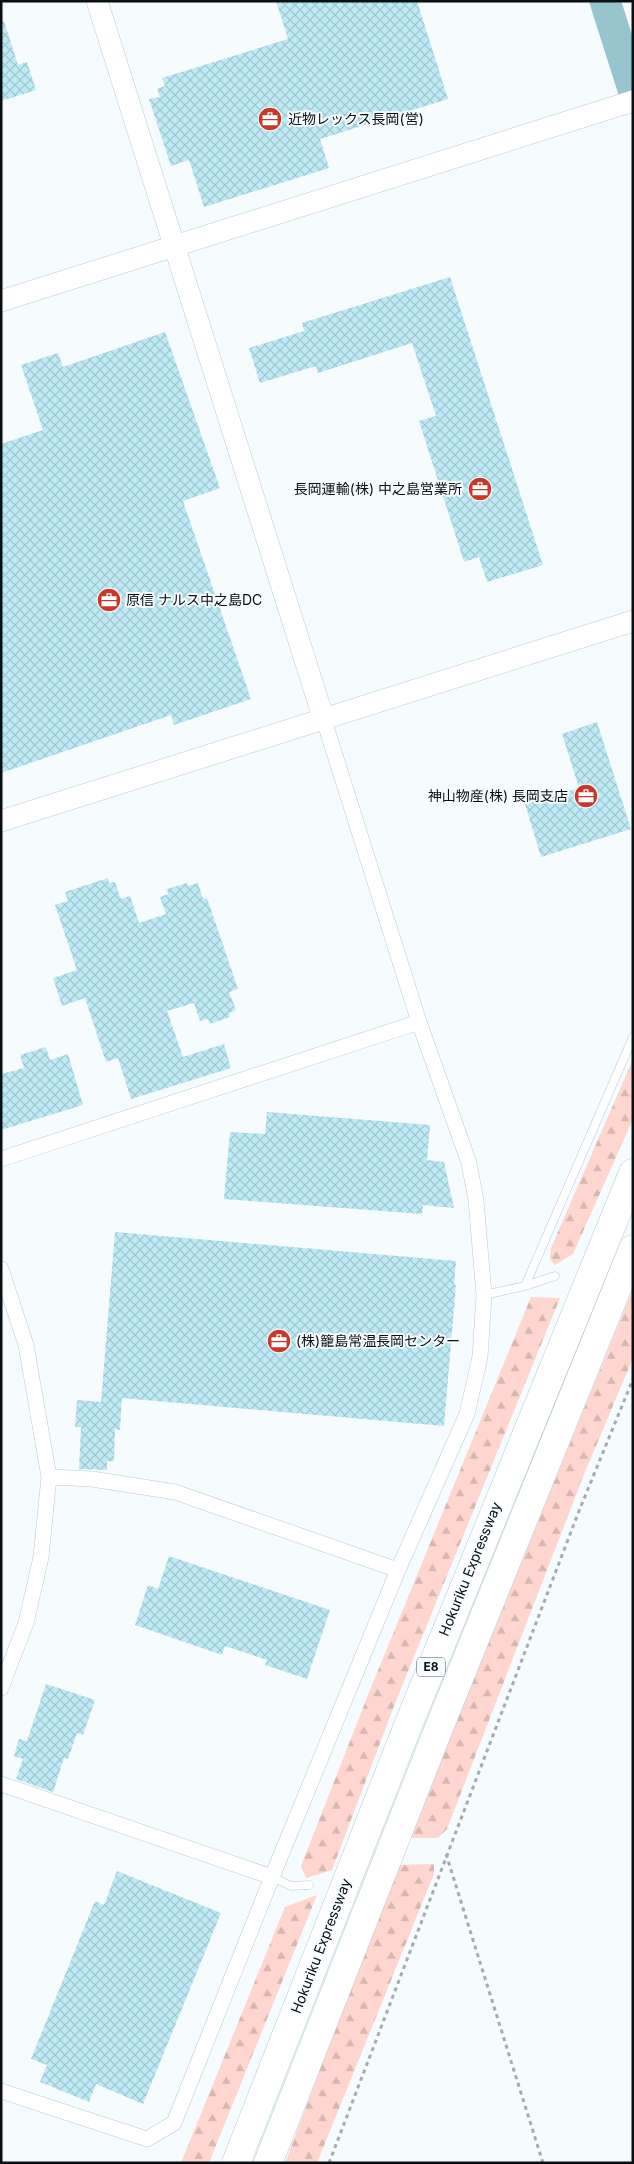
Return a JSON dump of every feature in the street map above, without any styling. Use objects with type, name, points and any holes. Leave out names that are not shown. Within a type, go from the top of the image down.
[{"type":"highway","name":"Hokuriku Expressway","points":[[236,2163],[409,1723],[633,1173]]},
{"type":"highway","name":"E8","points":[[268,2163],[439,1728],[633,1249]]},
{"type":"street","points":[[1,2091],[147,2138],[174,2123],[272,1877],[398,1570],[468,1414],[480,1356],[484,1295],[476,1200],[469,1163],[420,1022],[97,1]]},
{"type":"street","points":[[1,301],[633,100]]},
{"type":"street","points":[[1,821],[323,717],[633,620]]},
{"type":"street","points":[[1,1159],[420,1022]]},
{"type":"street","points":[[1,1269],[26,1345],[49,1478],[39,1566],[26,1622],[1,1688]]},
{"type":"street","points":[[49,1478],[92,1480],[175,1492],[398,1570]]},
{"type":"street","points":[[1,1784],[272,1877]]},
{"type":"lane","points":[[525,1286],[633,1037]]},
{"type":"lane","points":[[484,1295],[525,1286],[555,1276]]},
{"type":"lane","points":[[272,1877],[291,1886],[309,1885]]},
{"type":"path","points":[[329,2163],[579,1510],[633,1379]]},
{"type":"path","points":[[446,1854],[543,2163]]},
{"type":"green space","points":[[633,1059],[633,1119],[573,1254],[555,1265],[550,1259],[551,1248]]},
{"type":"green space","points":[[633,1289],[633,1358],[583,1477],[447,1829],[438,1838],[409,1838]]},
{"type":"green space","points":[[531,1297],[560,1298],[396,1701],[332,1870],[306,1878],[301,1866],[370,1690]]},
{"type":"green space","points":[[434,1864],[434,1874],[317,2163],[285,2163],[397,1865]]},
{"type":"green space","points":[[317,1895],[209,2163],[181,2163],[285,1907]]},
{"type":"building","name":"近物レックス長岡(営)","points":[[276,1],[417,1],[448,99],[320,139],[329,168],[204,207],[189,160],[171,166],[149,99],[160,97],[157,89],[165,86],[162,78],[288,39]]},
{"type":"building","points":[[4,21],[18,65],[27,62],[36,90],[1,101],[1,22]]},
{"type":"building","name":"長岡運輸(株) 中之島営業所","points":[[450,277],[543,565],[487,582],[479,557],[464,562],[419,421],[436,416],[412,343],[318,373],[316,366],[260,383],[249,348],[304,331],[302,323]]},
{"type":"building","name":"原信 ナルス中之島DC","points":[[165,332],[220,488],[183,501],[251,699],[174,725],[171,715],[1,773],[1,444],[43,430],[21,365],[58,353],[63,367]]},
{"type":"building","name":"神山物産(株) 長岡支店","points":[[597,722],[631,829],[541,857],[525,804],[579,788],[562,734]]},
{"type":"building","points":[[108,878],[109,883],[115,882],[121,899],[130,896],[139,923],[166,914],[160,897],[168,894],[167,889],[187,883],[188,886],[198,883],[203,899],[207,898],[238,989],[229,992],[236,1010],[229,1013],[230,1017],[210,1024],[208,1019],[200,1021],[194,1003],[167,1011],[183,1057],[224,1044],[231,1068],[131,1099],[118,1058],[106,1062],[85,998],[62,1006],[53,978],[77,970],[55,905],[68,901],[65,892]]},
{"type":"building","points":[[46,1047],[50,1060],[68,1054],[83,1105],[1,1130],[1,1074],[24,1068],[20,1055]]},
{"type":"building","points":[[267,1112],[430,1125],[427,1160],[444,1162],[454,1208],[423,1205],[422,1214],[224,1199],[230,1132],[265,1134]]},
{"type":"building","name":"(株)籠島常温長岡センター","points":[[115,1232],[456,1261],[454,1285],[456,1285],[444,1426],[122,1398],[120,1430],[115,1429],[114,1461],[107,1461],[107,1470],[79,1469],[81,1427],[75,1427],[77,1400],[101,1402]]},
{"type":"building","points":[[169,1556],[330,1610],[307,1679],[265,1665],[267,1660],[225,1646],[222,1655],[135,1625],[148,1585],[158,1589]]},
{"type":"building","points":[[46,1684],[95,1700],[83,1735],[77,1733],[68,1759],[64,1758],[53,1792],[16,1779],[23,1759],[14,1756],[19,1739],[27,1741]]},
{"type":"building","points":[[117,1871],[221,1913],[143,2104],[96,2084],[89,2102],[40,2082],[47,2065],[31,2059],[95,1901],[104,1905]]},
{"type":"waterway","points":[[605,1],[633,89]]},
{"type":"place","name":"近物レックス長岡(営)","points":[[270,119]]},
{"type":"place","name":"長岡運輸(株) 中之島営業所","points":[[480,489]]},
{"type":"place","name":"原信 ナルス中之島DC","points":[[109,600]]},
{"type":"place","name":"神山物産(株) 長岡支店","points":[[586,796]]},
{"type":"place","name":"(株)籠島常温長岡センター","points":[[279,1341]]}]
